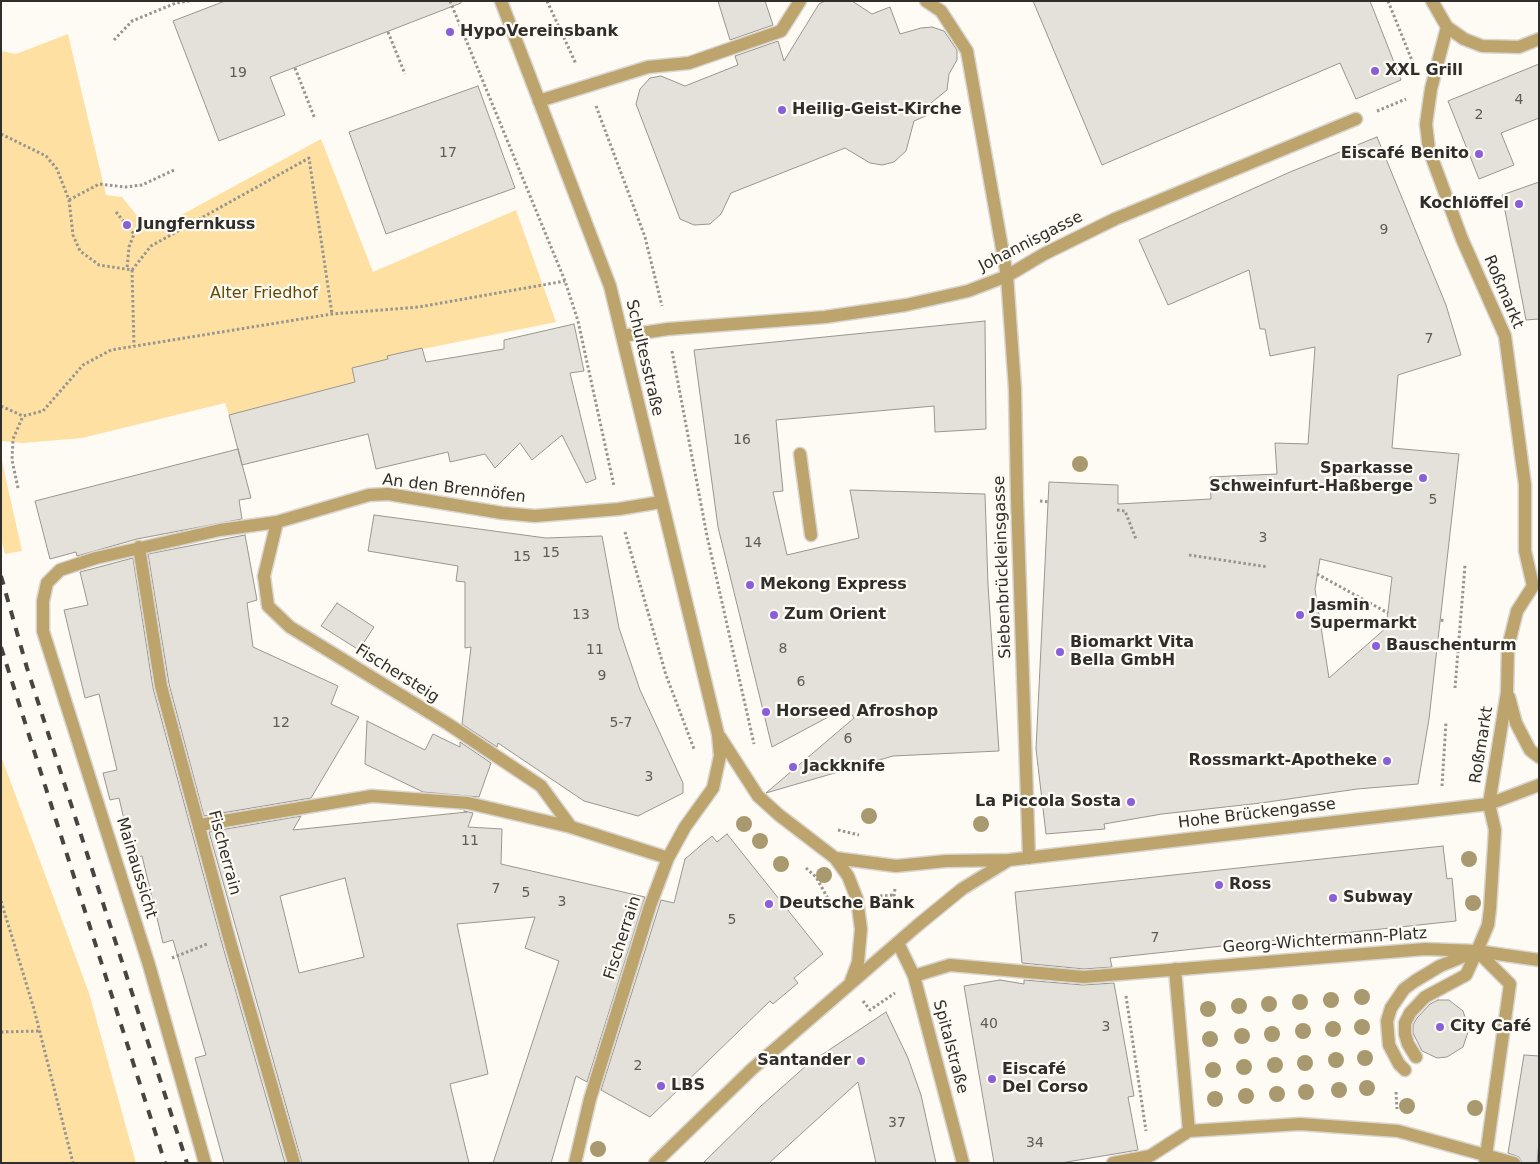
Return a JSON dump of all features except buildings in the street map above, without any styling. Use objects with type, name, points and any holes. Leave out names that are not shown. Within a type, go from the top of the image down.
[{"type":"street","name":"Schultesstraße","points":[[501,1],[610,286],[718,734]]},
{"type":"street","points":[[539,101],[648,67],[689,64],[780,31],[800,1]]},
{"type":"street","name":"Siebenbrückleinsgasse","points":[[926,1],[941,11],[967,51],[1007,276],[1015,389],[1017,508],[1029,858]]},
{"type":"street","points":[[1432,1],[1447,27],[1464,39],[1482,46],[1518,47],[1539,39]]},
{"type":"street","name":"Roßmarkt","points":[[1447,27],[1431,89],[1426,124],[1429,150],[1462,240],[1505,336],[1525,485],[1525,551],[1536,585],[1518,612],[1508,647],[1508,692],[1489,804]]},
{"type":"street","name":"Johannisgasse","points":[[622,336],[668,329],[825,317],[906,305],[968,290],[1007,276],[1044,254],[1115,219],[1356,119]]},
{"type":"street","points":[[800,454],[811,535]]},
{"type":"street","name":"An den Brennöfen","points":[[47,583],[60,570],[139,547],[220,530],[277,522],[368,495],[388,494],[535,516],[619,509],[661,502]]},
{"type":"street","name":"Fischersteig","points":[[277,522],[264,576],[268,606],[290,627],[448,724],[541,786],[571,827]]},
{"type":"street","name":"Fischerrain","points":[[139,547],[161,686],[229,938],[294,1163]]},
{"type":"street","name":"Mainaussicht","points":[[47,583],[43,601],[43,631],[149,965],[206,1163]]},
{"type":"street","name":"Roßmarkt","points":[[1508,692],[1516,723],[1530,750],[1539,757]]},
{"type":"street","points":[[718,734],[758,796],[778,815],[835,858],[848,876],[857,899],[861,929],[858,962],[850,984]]},
{"type":"street","name":"Fischerrain","points":[[574,1163],[590,1099],[626,977],[668,858],[685,827],[714,788],[720,756],[718,734]]},
{"type":"street","name":"Hohe Brückengasse","points":[[835,858],[896,866],[946,861],[1029,858],[1489,804],[1539,785]]},
{"type":"street","points":[[200,825],[372,796],[468,804],[571,827],[668,858]]},
{"type":"street","points":[[1416,1057],[1408,1044],[1405,1034],[1405,1023],[1410,1013],[1425,997],[1466,975],[1486,932],[1490,909],[1495,830],[1489,804]]},
{"type":"street","points":[[655,1163],[752,1069],[850,984],[962,889],[1009,860]]},
{"type":"street","name":"Spitalstraße","points":[[898,943],[914,976],[963,1163]]},
{"type":"street","name":"Georg-Wichtermann-Platz","points":[[914,976],[950,965],[1084,977],[1425,949],[1477,951],[1539,960]]},
{"type":"street","points":[[1405,1070],[1398,1064],[1389,1046],[1387,1021],[1391,1008],[1404,989],[1415,981],[1440,966],[1477,951]]},
{"type":"street","points":[[1477,951],[1510,984],[1486,1160]]},
{"type":"street","points":[[1175,969],[1189,1131]]},
{"type":"street","points":[[1113,1163],[1150,1156],[1189,1131],[1300,1124],[1398,1131],[1486,1160],[1514,1163]]},
{"type":"path","points":[[114,40],[132,22],[176,3],[188,1]]},
{"type":"path","points":[[450,1],[565,281],[581,330],[619,509],[666,675],[705,775],[714,788]]},
{"type":"path","points":[[547,1],[603,119],[645,237],[668,329],[707,536],[755,748]]},
{"type":"path","points":[[1388,1],[1413,65]]},
{"type":"path","points":[[388,32],[405,74]]},
{"type":"path","points":[[295,68],[315,119]]},
{"type":"path","points":[[1356,119],[1431,89]]},
{"type":"path","points":[[1,134],[46,156],[56,169],[69,200],[73,235],[80,251],[99,265],[132,270]]},
{"type":"path","points":[[134,346],[132,270],[151,246],[310,158],[332,314]]},
{"type":"path","points":[[69,200],[99,184],[142,185],[174,170]]},
{"type":"path","points":[[116,212],[134,234],[129,247],[126,269]]},
{"type":"path","points":[[1,406],[22,416],[43,411],[83,365],[111,350],[332,314],[419,307],[565,281]]},
{"type":"path","points":[[18,488],[12,460],[12,439],[22,416]]},
{"type":"path","points":[[1117,510],[1125,511],[1136,539]]},
{"type":"path","points":[[1189,556],[1268,567]]},
{"type":"path","points":[[1455,688],[1465,565]]},
{"type":"path","points":[[1317,574],[1388,613]]},
{"type":"path","points":[[1442,789],[1446,722]]},
{"type":"path","points":[[835,829],[868,838]]},
{"type":"path","points":[[802,864],[816,877],[832,908]]},
{"type":"path","points":[[894,895],[906,910]]},
{"type":"path","points":[[1,901],[39,1031],[73,1163]]},
{"type":"path","points":[[178,957],[208,944]]},
{"type":"path","points":[[1123,974],[1150,1156]]},
{"type":"path","points":[[850,984],[870,1010],[914,976]]},
{"type":"path","points":[[1,1032],[39,1031]]},
{"type":"green space","name":"Alter Friedhof","points":[[68,34],[106,195],[122,197],[150,232],[321,139],[373,272],[516,210],[556,322],[388,356],[388,359],[352,368],[355,382],[229,415],[225,403],[82,438],[23,443],[1,441],[1,51],[16,54]]},
{"type":"green space","points":[[1,457],[22,551],[5,554],[1,538]]},
{"type":"green space","points":[[1,756],[89,993],[136,1163],[1,1163]]},
{"type":"railway","points":[[1,576],[27,668],[187,1163]]},
{"type":"railway","points":[[1,647],[165,1163]]},
{"type":"place","name":"HypoVereinsbank","points":[[450,32]]},
{"type":"place","name":"XXL Grill","points":[[1375,71]]},
{"type":"place","name":"Heilig-Geist-Kirche","points":[[782,110]]},
{"type":"place","name":"Eiscafé Benito","points":[[1479,154]]},
{"type":"place","name":"Kochlöffel","points":[[1519,204]]},
{"type":"place","name":"Jungfernkuss","points":[[127,225]]},
{"type":"place","name":"Sparkasse Schweinfurt-Haßberge","points":[[1423,478]]},
{"type":"place","name":"Mekong Express","points":[[750,585]]},
{"type":"place","name":"Zum Orient","points":[[774,615]]},
{"type":"place","name":"Jasmin Supermarkt","points":[[1300,615]]},
{"type":"place","name":"Bauschenturm","points":[[1376,646]]},
{"type":"place","name":"Biomarkt Vita Bella GmbH","points":[[1060,652]]},
{"type":"place","name":"Horseed Afroshop","points":[[766,712]]},
{"type":"place","name":"Rossmarkt-Apotheke","points":[[1387,761]]},
{"type":"place","name":"Jackknife","points":[[793,767]]},
{"type":"place","name":"La Piccola Sosta","points":[[1131,802]]},
{"type":"place","name":"Ross","points":[[1219,885]]},
{"type":"place","name":"Subway","points":[[1333,898]]},
{"type":"place","name":"Deutsche Bank","points":[[769,904]]},
{"type":"place","name":"City Café","points":[[1440,1027]]},
{"type":"place","name":"Santander","points":[[861,1061]]},
{"type":"place","name":"Eiscafé Del Corso","points":[[992,1079]]},
{"type":"place","name":"LBS","points":[[661,1086]]}]
